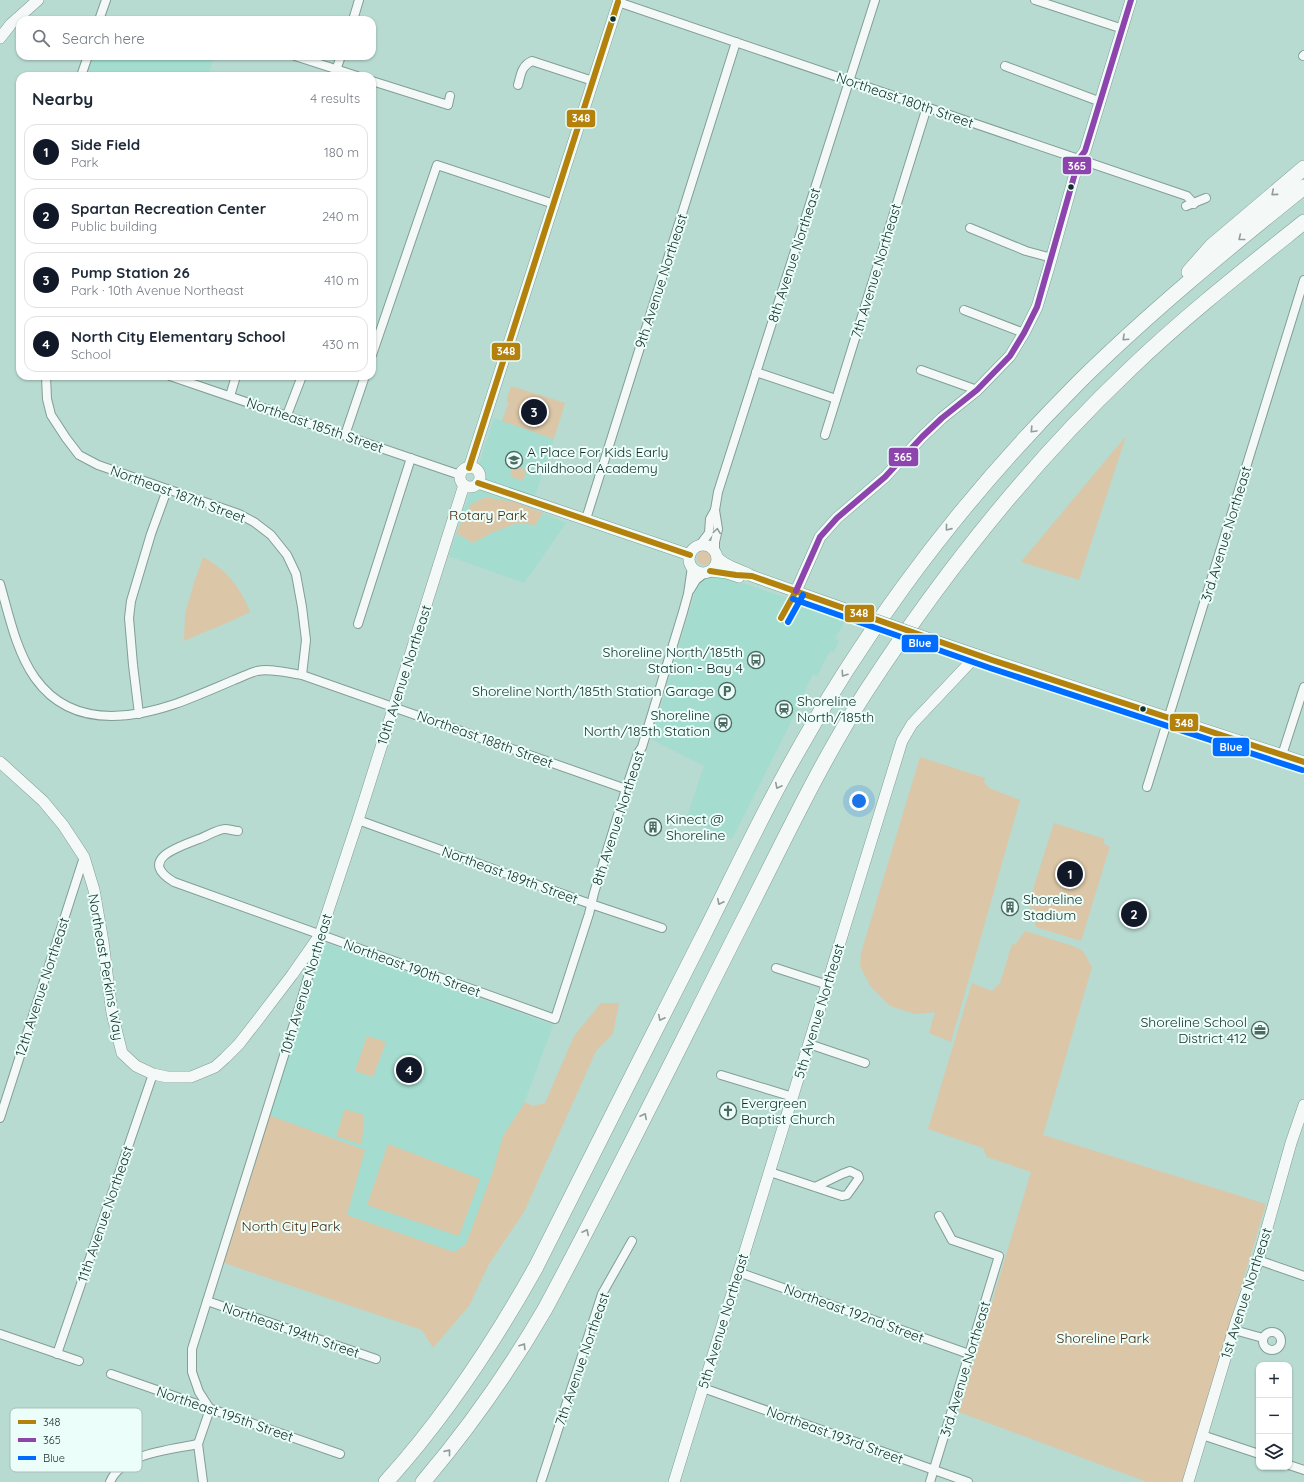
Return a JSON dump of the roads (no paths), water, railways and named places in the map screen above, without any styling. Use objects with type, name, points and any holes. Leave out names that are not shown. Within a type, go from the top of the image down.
[{"type":"highway","points":[[1154,312],[1212,246],[1304,168]]},
{"type":"highway","points":[[386,1482],[410,1456],[447,1408],[470,1376],[517,1302],[784,775],[839,680],[908,581],[945,532],[988,480],[1028,435],[1075,386],[1154,312],[1230,246],[1304,187]]},
{"type":"highway","points":[[423,1482],[464,1433],[487,1401],[545,1309],[811,787],[864,695],[911,625],[951,570],[992,518],[1035,467],[1081,418],[1177,325],[1223,286],[1304,222]]},
{"type":"street","points":[[20,16],[38,0]]},
{"type":"street","points":[[100,16],[106,0]]},
{"type":"street","points":[[354,16],[359,0]]},
{"type":"street","name":"8th Avenue Northeast","points":[[699,546],[709,533],[710,520],[718,492],[875,0]]},
{"type":"street","points":[[1035,0],[1123,29]]},
{"type":"street","points":[[796,591],[820,537],[837,518],[885,477],[942,418],[977,390],[1010,356],[1024,333],[1037,307],[1079,159],[1085,151],[1131,0]]},
{"type":"street","points":[[469,468],[593,81],[617,1]]},
{"type":"street","name":"Northeast 180th Street","points":[[617,1],[1187,196],[1190,205],[1206,198]]},
{"type":"street","points":[[0,38],[16,20]]},
{"type":"street","name":"9th Avenue Northeast","points":[[586,520],[736,42]]},
{"type":"street","points":[[82,72],[87,60]]},
{"type":"street","points":[[305,60],[334,72]]},
{"type":"street","points":[[336,72],[340,60]]},
{"type":"street","points":[[518,86],[523,69],[526,64],[532,61],[593,81]]},
{"type":"street","points":[[1004,66],[1101,102]]},
{"type":"street","points":[[376,82],[448,105],[450,96]]},
{"type":"street","name":"7th Avenue Northeast","points":[[825,435],[927,107]]},
{"type":"street","points":[[376,343],[437,165],[554,204]]},
{"type":"street","points":[[970,228],[1026,250],[1052,258]]},
{"type":"street","name":"3rd Avenue Northeast","points":[[1147,787],[1304,280]]},
{"type":"street","points":[[964,310],[1024,333]]},
{"type":"street","points":[[921,370],[977,390]]},
{"type":"street","points":[[756,372],[836,399]]},
{"type":"street","name":"Northeast 187th Street","points":[[46,380],[47,399],[51,415],[79,455],[98,465],[239,514],[254,522],[271,535],[287,555],[296,574],[306,640],[302,675]]},
{"type":"street","name":"Northeast 185th Street","points":[[182,380],[411,458],[462,480]]},
{"type":"street","points":[[230,396],[235,380]]},
{"type":"street","points":[[287,415],[300,380]]},
{"type":"street","points":[[345,435],[364,380]]},
{"type":"street","points":[[358,624],[411,458]]},
{"type":"street","points":[[469,468],[473,468],[478,471],[480,477],[478,483],[474,487],[470,487],[462,480],[464,470],[469,468]]},
{"type":"street","name":"10th Avenue Northeast","points":[[210,1410],[199,1392],[192,1372],[192,1349],[320,935],[394,706],[462,480]]},
{"type":"street","points":[[478,483],[690,555]]},
{"type":"street","points":[[140,714],[133,665],[129,618],[131,600],[151,534],[167,490]]},
{"type":"street","name":"8th Avenue Northeast","points":[[714,510],[718,529],[715,542],[716,555]]},
{"type":"street","points":[[752,576],[740,577],[727,573],[698,572],[692,567],[690,555],[694,548],[699,546],[708,546],[724,564],[742,570],[752,576],[976,655],[1304,762]]},
{"type":"street","points":[[708,572],[715,565],[716,555]]},
{"type":"street","name":"8th Avenue Northeast","points":[[555,1019],[592,904],[626,789],[638,754],[642,747],[688,594],[692,567]]},
{"type":"street","name":"8th Avenue Northeast","points":[[688,594],[696,580],[708,572]]},
{"type":"street","name":"Northeast 188th Street","points":[[0,584],[21,653],[34,677],[45,690],[58,701],[74,709],[94,716],[112,717],[140,714],[174,704],[258,671],[276,671],[302,675],[394,706],[626,789]]},
{"type":"street","name":"5th Avenue Northeast","points":[[674,1482],[902,741],[912,724],[976,655]]},
{"type":"street","points":[[1282,755],[1304,687]]},
{"type":"street","name":"Northeast Perkins Way","points":[[0,762],[43,801],[63,825],[84,857],[94,890],[104,942],[112,1013],[118,1042],[122,1053],[136,1066],[153,1074],[167,1077],[191,1077],[215,1067],[239,1044],[274,999],[320,935]]},
{"type":"street","name":"Northeast 189th Street","points":[[358,820],[662,928]]},
{"type":"street","name":"Northeast 190th Street","points":[[238,832],[224,829],[172,849],[162,860],[159,865],[159,870],[174,882],[555,1019]]},
{"type":"street","name":"12th Avenue Northeast","points":[[0,1118],[84,857]]},
{"type":"street","points":[[776,968],[828,985]]},
{"type":"street","points":[[809,1044],[865,1064]]},
{"type":"street","name":"11th Avenue Northeast","points":[[57,1354],[153,1074]]},
{"type":"street","points":[[721,1075],[793,1097]]},
{"type":"street","name":"1st Avenue Northeast","points":[[1188,1482],[1234,1330],[1258,1260],[1291,1143],[1304,1106]]},
{"type":"street","points":[[770,1172],[815,1187],[842,1196],[847,1195],[859,1178],[858,1175],[850,1171],[815,1187]]},
{"type":"street","name":"3rd Avenue Northeast","points":[[930,1482],[999,1256],[952,1240],[939,1216]]},
{"type":"street","name":"7th Avenue Northeast","points":[[541,1482],[602,1294],[632,1241]]},
{"type":"street","points":[[1258,1260],[1304,1276]]},
{"type":"street","name":"Northeast 192nd Street","points":[[738,1272],[969,1354]]},
{"type":"street","name":"Northeast 194th Street","points":[[207,1301],[376,1359]]},
{"type":"street","points":[[1234,1330],[1263,1338]]},
{"type":"street","points":[[0,1334],[79,1361]]},
{"type":"street","name":"Northeast 195th Street","points":[[111,1374],[210,1410],[340,1454]]},
{"type":"street","name":"Northeast 193rd Street","points":[[703,1388],[968,1482]]},
{"type":"street","points":[[203,1482],[198,1444],[210,1410]]},
{"type":"street","points":[[1202,1435],[1256,1453]]},
{"type":"street","points":[[142,1456],[198,1444]]},
{"type":"street","points":[[1292,1466],[1304,1470]]},
{"type":"street","points":[[110,1482],[116,1472]]},
{"type":"place","name":"Pump Station 26","points":[[534,412]]},
{"type":"place","name":"A Place For Kids Early Childhood Academy","points":[[514,460]]},
{"type":"place","name":"Shoreline North/185th Station - Bay 4","points":[[756,660]]},
{"type":"place","name":"Shoreline North/185th Station Garage","points":[[727,691]]},
{"type":"place","name":"Shoreline North/185th","points":[[784,709]]},
{"type":"place","name":"Shoreline North/185th Station","points":[[723,723]]},
{"type":"place","name":"Kinect @ Shoreline","points":[[653,827]]},
{"type":"place","name":"Side Field","points":[[1070,874]]},
{"type":"place","name":"Shoreline Stadium","points":[[1010,907]]},
{"type":"place","name":"Spartan Recreation Center","points":[[1134,914]]},
{"type":"place","name":"Shoreline School District 412","points":[[1260,1030]]},
{"type":"place","name":"North City Elementary School","points":[[409,1070]]},
{"type":"place","name":"Evergreen Baptist Church","points":[[728,1111]]},
{"type":"park label","name":"Rotary Park","points":[[488,515]]},
{"type":"park label","name":"North City Park","points":[[291,1226]]},
{"type":"park label","name":"Shoreline Park","points":[[1103,1338]]}]
